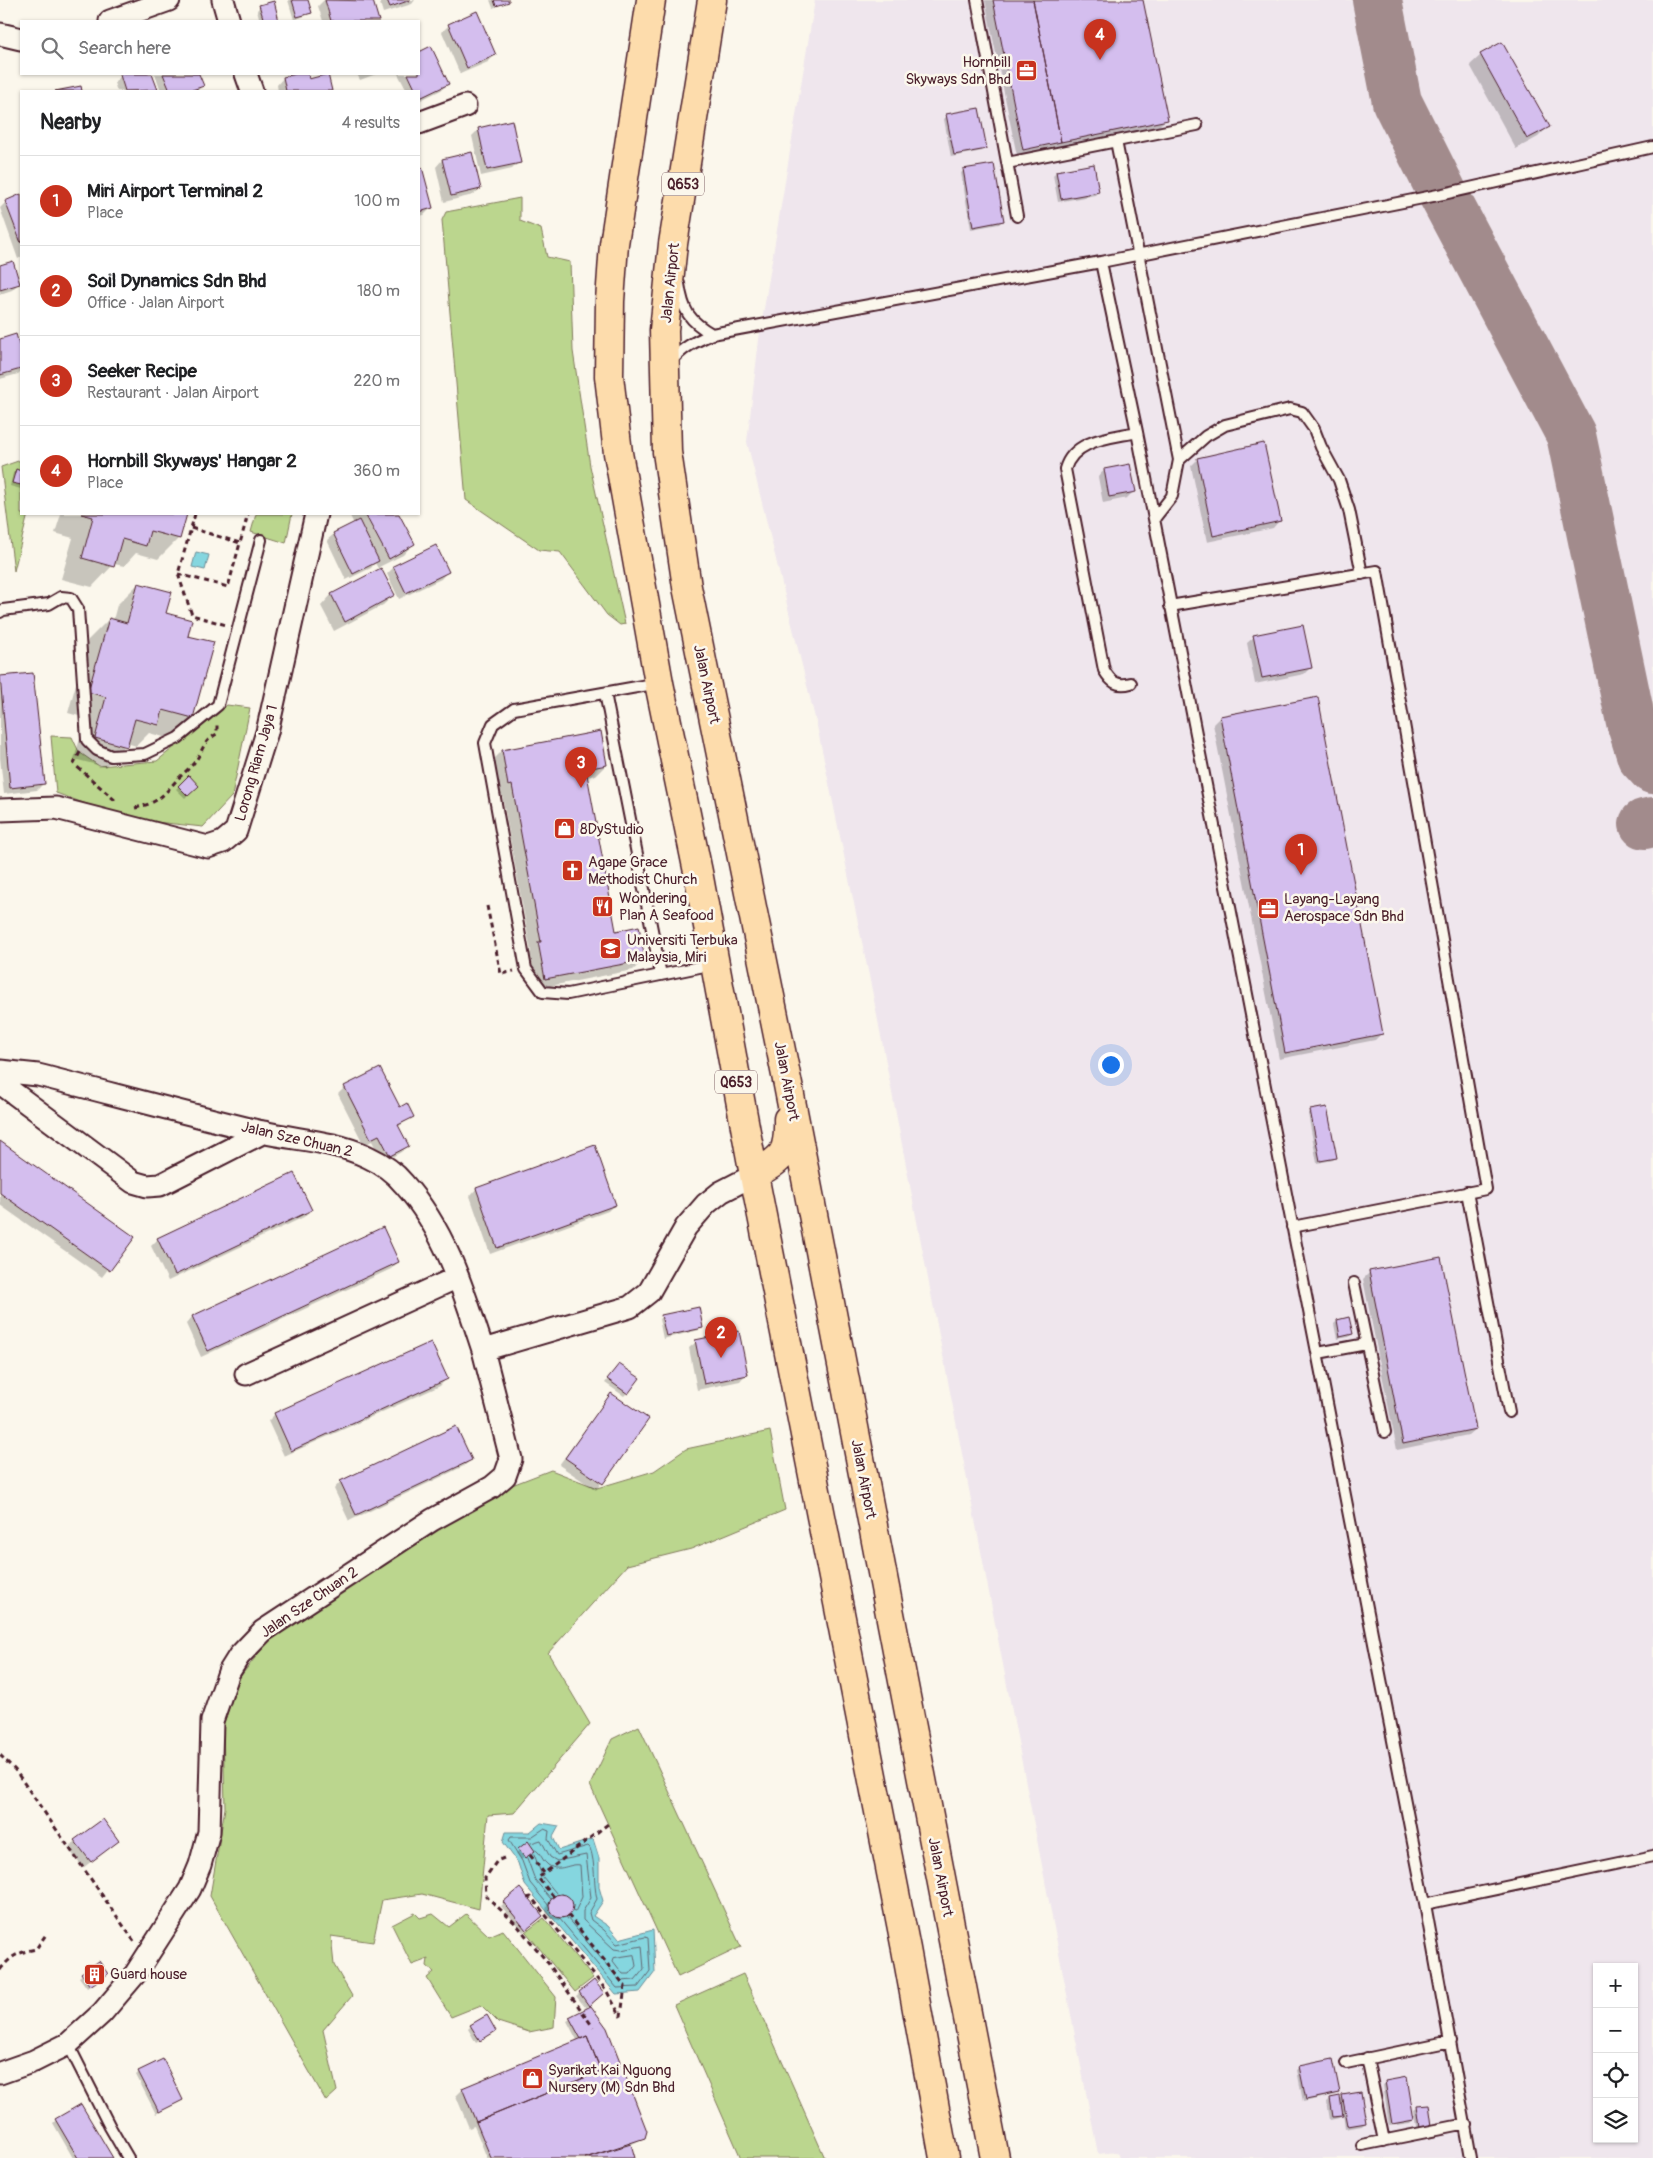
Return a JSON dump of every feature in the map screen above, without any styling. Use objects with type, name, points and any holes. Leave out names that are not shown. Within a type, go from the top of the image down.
[{"type":"main road","name":"Q653","points":[[651,0],[614,244],[610,301],[609,376],[618,453],[659,683],[906,1949],[944,2158]]},
{"type":"main road","name":"Jalan Airport","points":[[712,0],[674,244],[664,330],[667,452],[687,587],[788,1085],[995,2158]]},
{"type":"main road","points":[[754,1175],[780,1159],[789,1137],[788,1085]]},
{"type":"street","points":[[113,20],[169,0]]},
{"type":"street","points":[[223,0],[230,20]]},
{"type":"street","points":[[0,34],[20,39]]},
{"type":"street","points":[[246,75],[252,90]]},
{"type":"street","points":[[420,122],[465,106]]},
{"type":"street","name":"Lorong Riam Jaya 1","points":[[0,810],[56,808],[208,847],[223,842],[236,831],[266,732],[316,515]]},
{"type":"street","name":"Jalan Sze Chuan 2","points":[[0,1071],[38,1075],[264,1132],[323,1142],[368,1156],[386,1168],[404,1184],[438,1233],[458,1277],[483,1350],[511,1459],[505,1476],[492,1487],[432,1520],[262,1631],[239,1656],[229,1672],[212,1721],[209,1832],[200,1865],[190,1888],[152,1950],[102,2013],[68,2044],[0,2073]]},
{"type":"street","points":[[0,1082],[132,1182],[147,1186],[160,1185],[264,1132]]},
{"type":"street","points":[[483,1350],[630,1308],[648,1292],[686,1227],[706,1204],[721,1192],[754,1175]]},
{"type":"street","points":[[246,1374],[458,1277]]},
{"type":"lane","points":[[977,0],[1016,216]]},
{"type":"lane","points":[[1007,163],[1197,125]]},
{"type":"lane","points":[[1116,141],[1179,460],[1172,496],[1154,519]]},
{"type":"lane","points":[[666,370],[676,355],[691,343],[712,334],[1101,262],[1443,194],[1653,147]]},
{"type":"lane","points":[[674,244],[681,296],[688,315],[698,326],[712,334]]},
{"type":"lane","points":[[1101,262],[1137,432],[1318,1352],[1425,1904],[1471,2158]]},
{"type":"lane","points":[[1179,460],[1206,436],[1225,425],[1290,410],[1302,412],[1314,429],[1321,447],[1339,480],[1349,510],[1362,574]]},
{"type":"lane","points":[[1131,684],[1122,686],[1115,684],[1109,679],[1104,670],[1065,469],[1068,459],[1075,450],[1087,444],[1137,432]]},
{"type":"lane","points":[[1,610],[49,604],[61,597],[70,598],[78,609],[88,740],[97,750],[111,756],[145,754],[178,738],[218,704],[261,540]]},
{"type":"lane","points":[[1170,606],[1376,572],[1486,1189],[1292,1227]]},
{"type":"lane","points":[[659,683],[514,709],[493,724],[485,744],[526,969],[543,992],[568,994],[715,964]]},
{"type":"lane","points":[[605,693],[661,975]]},
{"type":"lane","points":[[1467,1192],[1509,1412]]},
{"type":"lane","points":[[1354,1283],[1385,1432]]},
{"type":"lane","points":[[1318,1352],[1366,1344]]},
{"type":"lane","points":[[1425,1904],[1653,1856]]},
{"type":"lane","points":[[1346,2063],[1451,2041]]},
{"type":"lane","points":[[68,2044],[128,2158]]},
{"type":"lane","points":[[1367,2058],[1384,2141]]},
{"type":"lane","points":[[1362,2145],[1466,2124]]},
{"type":"path","points":[[195,515],[178,574],[192,615],[238,628]]},
{"type":"path","points":[[178,574],[228,587],[248,515]]},
{"type":"path","points":[[191,528],[240,543]]},
{"type":"path","points":[[132,808],[150,805],[165,795],[175,782],[194,764],[207,739],[217,734],[218,704]]},
{"type":"path","points":[[88,740],[74,764],[122,805]]},
{"type":"path","points":[[488,906],[501,974],[526,969]]},
{"type":"path","points":[[0,1755],[15,1770],[134,1941],[152,1950]]},
{"type":"path","points":[[554,1897],[538,1878],[608,1824]]},
{"type":"path","points":[[530,1855],[544,1873]]},
{"type":"path","points":[[504,1858],[498,1861],[485,1878],[486,1896],[517,1925],[548,1963],[593,2027]]},
{"type":"path","points":[[527,1898],[531,1897],[606,1990],[621,2017],[625,1986],[568,1915]]},
{"type":"path","points":[[0,1970],[10,1958],[18,1953],[36,1949],[47,1934]]},
{"type":"shaded area","points":[[815,0],[1653,0],[1653,2158],[1119,2158],[1117,2152],[1098,2154],[872,990],[817,726],[747,442],[759,339]]},
{"type":"green space","points":[[520,198],[520,221],[541,229],[547,257],[570,262],[573,351],[590,466],[625,624],[620,625],[607,615],[560,552],[539,550],[466,500],[442,220],[446,212]]},
{"type":"green space","points":[[20,460],[20,515],[28,515],[14,571],[1,467]]},
{"type":"green space","points":[[256,515],[292,515],[286,543],[251,532]]},
{"type":"green space","points":[[227,705],[250,708],[232,796],[203,827],[128,819],[56,793],[51,736],[72,737],[79,752],[99,766],[157,761]]},
{"type":"green space","points":[[770,1431],[785,1510],[691,1549],[627,1565],[548,1653],[590,1724],[514,1813],[488,1815],[479,1909],[422,1894],[382,1900],[373,1942],[331,1936],[334,1965],[352,1996],[323,2030],[337,2091],[326,2101],[210,1896],[225,1808],[223,1725],[240,1677],[276,1631],[436,1524],[507,1487],[551,1470],[597,1488],[654,1471],[686,1449]]},
{"type":"green space","points":[[639,1726],[741,1947],[678,1977],[590,1785],[612,1739]]},
{"type":"green space","points":[[415,1913],[420,1918],[433,1914],[449,1927],[466,1914],[489,1936],[503,1930],[556,1997],[554,2027],[529,2032],[498,2022],[481,2005],[451,2017],[427,1978],[434,1972],[427,1966],[428,1959],[412,1965],[392,1925]]},
{"type":"green space","points":[[544,1918],[593,1978],[575,1992],[526,1932]]},
{"type":"green space","points":[[743,1974],[825,2158],[741,2158],[674,2005]]},
{"type":"water","points":[[196,552],[209,555],[205,570],[192,567]]},
{"type":"water","points":[[541,1823],[559,1826],[553,1837],[559,1850],[593,1839],[599,1858],[599,1887],[603,1901],[593,1916],[608,1926],[619,1939],[653,1930],[655,1972],[640,1992],[616,1994],[525,1885],[518,1863],[503,1842],[506,1832],[530,1832]]},
{"type":"building","points":[[292,0],[308,0],[312,13],[297,17]]},
{"type":"building","points":[[325,0],[373,1],[379,20],[331,20]]},
{"type":"building","points":[[387,0],[411,0],[390,7]]},
{"type":"building","points":[[494,0],[509,0],[509,2],[496,6]]},
{"type":"building","name":"Hornbill Skyways Sdn Bhd","points":[[993,0],[1033,0],[1061,142],[1023,150]]},
{"type":"building","points":[[1033,0],[1143,0],[1168,120],[1061,142]]},
{"type":"building","points":[[274,1],[279,20],[264,20],[259,5]]},
{"type":"building","points":[[477,11],[496,55],[467,68],[448,24]]},
{"type":"building","points":[[1502,42],[1550,127],[1527,139],[1480,54]]},
{"type":"building","points":[[431,46],[449,84],[420,98],[420,90],[416,90],[408,75],[420,75],[420,52]]},
{"type":"building","points":[[120,75],[152,75],[158,90],[125,90]]},
{"type":"building","points":[[163,75],[199,75],[204,86],[192,90],[170,90]]},
{"type":"building","points":[[308,75],[309,79],[328,75],[332,90],[286,90],[283,77]]},
{"type":"building","points":[[81,86],[82,90],[60,90]]},
{"type":"building","points":[[979,108],[987,149],[954,155],[946,114]]},
{"type":"building","points":[[512,120],[521,163],[487,170],[478,128]]},
{"type":"building","points":[[472,152],[481,189],[451,196],[442,159]]},
{"type":"building","points":[[994,164],[1004,221],[973,227],[963,169]]},
{"type":"building","points":[[1094,164],[1099,192],[1061,199],[1056,171]]},
{"type":"building","points":[[420,167],[422,167],[433,208],[420,212]]},
{"type":"building","points":[[20,194],[20,240],[5,201]]},
{"type":"building","points":[[13,261],[20,284],[0,290],[0,265]]},
{"type":"building","points":[[16,334],[20,348],[20,369],[0,375],[0,339]]},
{"type":"building","points":[[1264,443],[1281,521],[1213,536],[1197,458]]},
{"type":"building","points":[[1130,464],[1136,492],[1109,497],[1104,469]]},
{"type":"building","points":[[16,469],[20,471],[20,485],[12,483]]},
{"type":"building","points":[[85,515],[187,515],[180,539],[150,531],[146,546],[122,539],[114,567],[82,558],[93,517]]},
{"type":"building","points":[[366,515],[400,515],[415,544],[389,559]]},
{"type":"building","points":[[359,520],[379,561],[353,574],[333,533]]},
{"type":"building","points":[[436,545],[449,572],[406,593],[393,566]]},
{"type":"building","points":[[381,568],[395,595],[345,622],[331,594]]},
{"type":"building","points":[[138,583],[172,592],[166,613],[192,620],[188,636],[214,642],[193,718],[163,710],[159,725],[135,719],[127,747],[95,738],[106,697],[88,692],[109,618],[127,623]]},
{"type":"building","points":[[1303,625],[1312,668],[1262,678],[1253,635]]},
{"type":"building","points":[[33,673],[45,784],[10,788],[0,676]]},
{"type":"building","points":[[1318,697],[1383,1034],[1285,1053],[1220,716]]},
{"type":"building","points":[[601,731],[607,765],[586,769],[616,931],[639,926],[645,960],[545,979],[538,942],[541,942],[512,785],[508,786],[502,750]]},
{"type":"building","points":[[189,775],[199,786],[188,796],[178,786]]},
{"type":"building","points":[[380,1068],[400,1107],[407,1103],[414,1117],[398,1125],[409,1146],[390,1156],[379,1135],[371,1139],[344,1086]]},
{"type":"building","points":[[1327,1107],[1337,1158],[1320,1161],[1310,1110]]},
{"type":"building","points":[[0,1141],[135,1237],[110,1271],[0,1193]]},
{"type":"building","points":[[595,1145],[616,1205],[497,1248],[476,1188]]},
{"type":"building","points":[[294,1173],[312,1210],[175,1275],[157,1238]]},
{"type":"building","points":[[383,1227],[399,1262],[208,1351],[192,1316]]},
{"type":"building","points":[[1441,1257],[1476,1429],[1403,1444],[1369,1271]]},
{"type":"building","points":[[699,1307],[703,1328],[666,1336],[661,1315]]},
{"type":"building","points":[[1349,1317],[1353,1334],[1340,1337],[1337,1320]]},
{"type":"building","points":[[739,1331],[748,1375],[704,1384],[695,1340]]},
{"type":"building","points":[[431,1342],[448,1379],[291,1451],[274,1413]]},
{"type":"building","points":[[619,1364],[640,1378],[628,1394],[607,1379]]},
{"type":"building","points":[[611,1393],[649,1419],[603,1484],[565,1458]]},
{"type":"building","points":[[456,1426],[472,1460],[356,1515],[340,1481]]},
{"type":"building","points":[[103,1819],[119,1841],[91,1862],[74,1840]]},
{"type":"building","points":[[528,1841],[535,1851],[525,1858],[518,1849]]},
{"type":"building","points":[[520,1888],[543,1916],[526,1930],[503,1902]]},
{"type":"building","points":[[561,1894],[566,1895],[572,1901],[572,1911],[566,1917],[561,1918],[556,1917],[550,1911],[549,1906],[550,1901],[556,1895]]},
{"type":"building","name":"Guard house","points":[[99,1961],[108,1974],[90,1986],[81,1973]]},
{"type":"building","points":[[594,1980],[604,1993],[589,2006],[579,1992]]},
{"type":"building","points":[[591,2006],[607,2028],[647,2131],[645,2138],[585,2158],[491,2158],[476,2122],[601,2071],[587,2036],[581,2039],[569,2017]]},
{"type":"building","points":[[487,2015],[496,2031],[480,2041],[470,2025]]},
{"type":"building","name":"Syarikat Kai Nguong Nursery (M) Sdn Bhd","points":[[587,2036],[601,2071],[476,2122],[462,2088]]},
{"type":"building","points":[[163,2059],[183,2100],[159,2112],[138,2071]]},
{"type":"building","points":[[1333,2059],[1340,2093],[1306,2100],[1299,2066]]},
{"type":"building","points":[[1407,2077],[1414,2120],[1392,2124],[1385,2081]]},
{"type":"building","points":[[1361,2092],[1366,2123],[1348,2126],[1342,2095]]},
{"type":"building","points":[[1340,2096],[1343,2116],[1333,2117],[1330,2098]]},
{"type":"building","points":[[81,2104],[113,2158],[78,2158],[55,2119]]},
{"type":"building","points":[[1429,2104],[1432,2126],[1420,2128],[1417,2105]]},
{"type":"building","points":[[631,2144],[635,2158],[585,2158]]},
{"type":"taxiway","points":[[1377,0],[1397,102],[1443,194],[1571,435],[1631,722],[1642,757],[1653,769]]},
{"type":"taxiway","points":[[1644,824],[1653,822]]},
{"type":"place","name":"Hornbill Skyways' Hangar 2","points":[[1100,60]]},
{"type":"place","name":"Hornbill Skyways Sdn Bhd","points":[[1027,71]]},
{"type":"place","name":"Seeker Recipe","points":[[581,788]]},
{"type":"place","name":"8DyStudio","points":[[564,829]]},
{"type":"place","name":"Agape Grace Methodist Church","points":[[572,871]]},
{"type":"place","name":"Miri Airport Terminal 2","points":[[1301,875]]},
{"type":"place","name":"Wondering Plan A Seafood","points":[[603,907]]},
{"type":"place","name":"Layang-Layang Aerospace Sdn Bhd","points":[[1268,908]]},
{"type":"place","name":"Universiti Terbuka Malaysia, Miri","points":[[611,949]]},
{"type":"place","name":"Soil Dynamics Sdn Bhd","points":[[721,1358]]},
{"type":"place","name":"Guard house","points":[[94,1974]]},
{"type":"place","name":"Syarikat Kai Nguong Nursery (M) Sdn Bhd","points":[[532,2079]]}]
